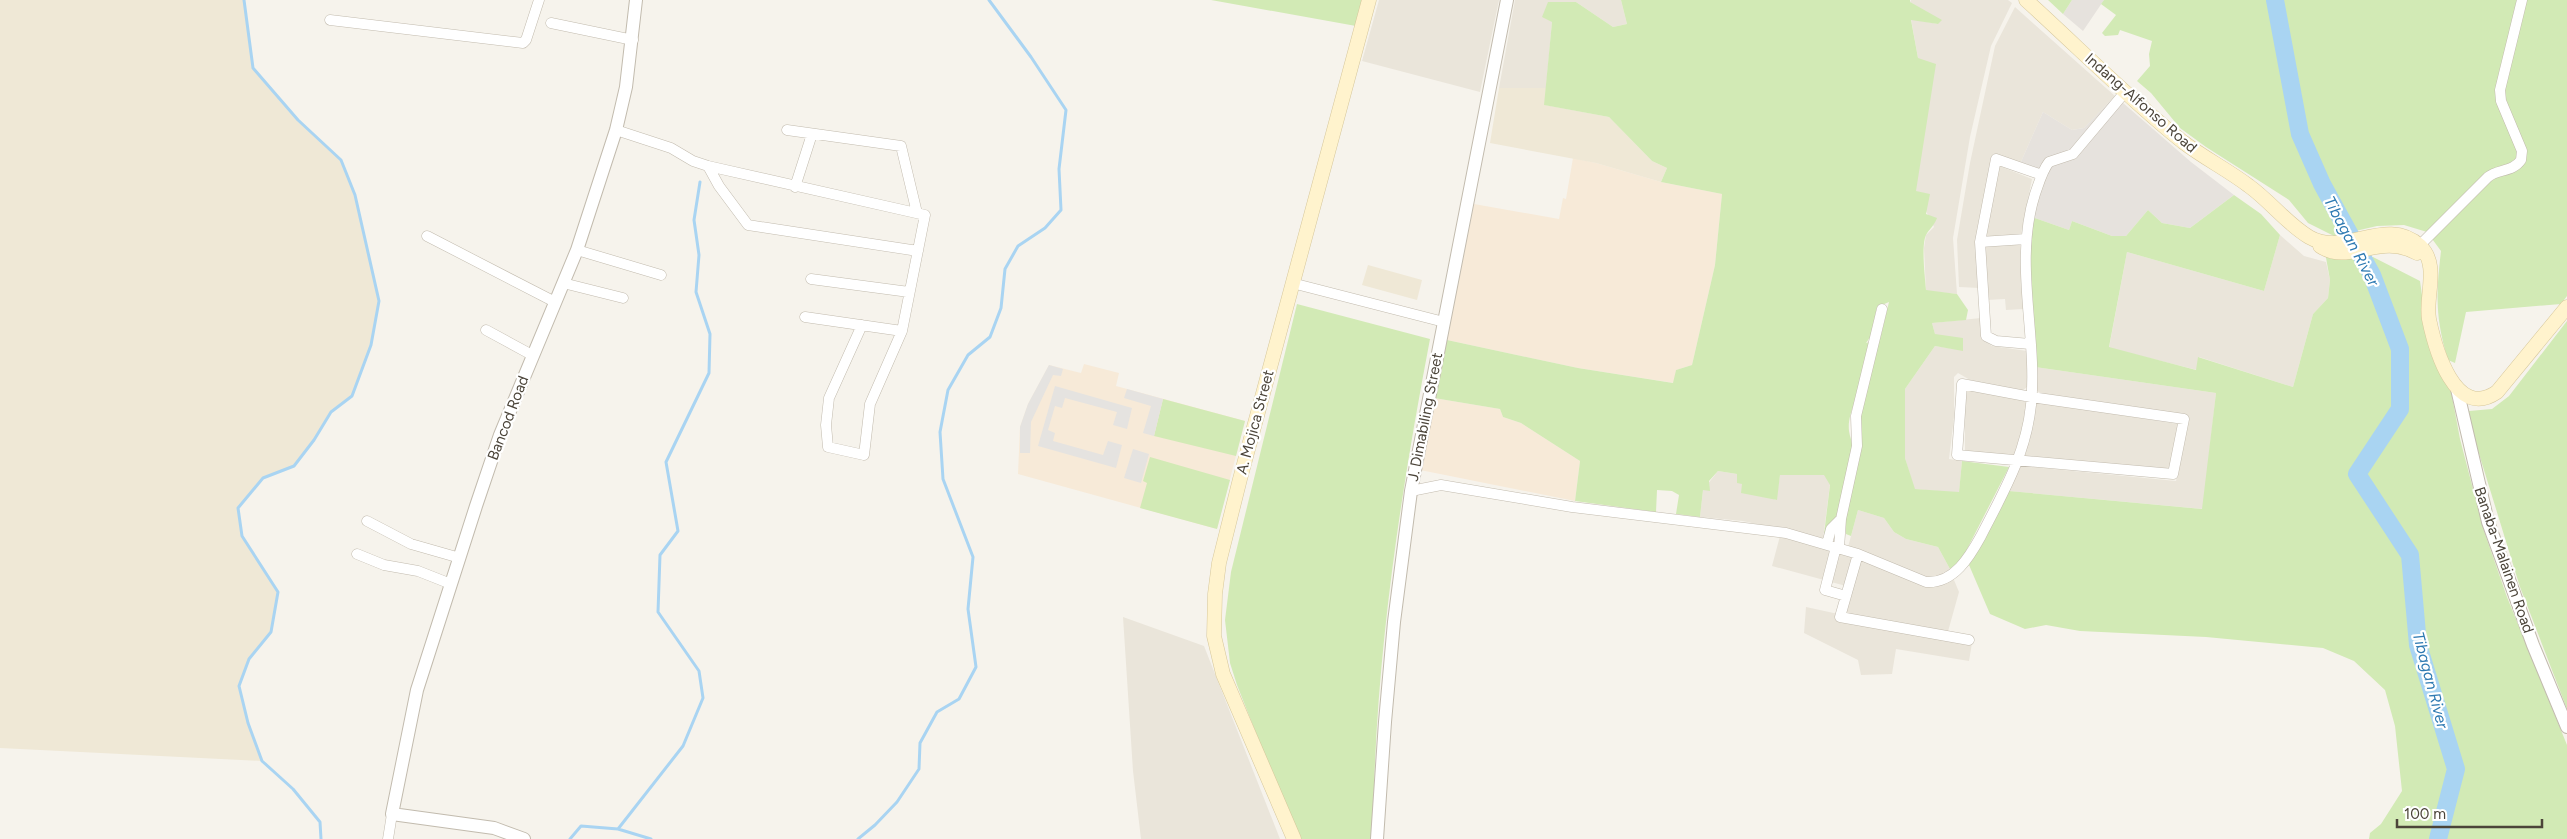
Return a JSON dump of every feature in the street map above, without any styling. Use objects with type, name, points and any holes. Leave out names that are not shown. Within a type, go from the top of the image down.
[{"type":"main road","name":"A. Mojica Street","points":[[1294,839],[1227,684],[1216,649],[1214,624],[1219,562],[1369,0]]},
{"type":"main road","name":"Indang-Alfonso Road","points":[[2026,0],[2184,142],[2258,193],[2308,236],[2324,244],[2340,248],[2380,240],[2397,234],[2420,246]]},
{"type":"main road","name":"Indang-Alfonso Road","points":[[2380,240],[2407,248],[2426,259],[2430,266]]},
{"type":"main road","points":[[2420,246],[2428,256],[2430,266],[2429,320],[2445,366],[2457,389],[2471,399],[2485,398],[2495,394],[2567,308]]},
{"type":"street","points":[[330,20],[523,43],[526,40],[539,0]]},
{"type":"street","name":"Bancod Road","points":[[388,839],[417,690],[451,584],[500,435],[577,250],[616,130],[633,40],[636,0]]},
{"type":"street","name":"J. Dimabiling Street","points":[[1377,839],[1392,650],[1411,491],[1507,0]]},
{"type":"street","points":[[2420,246],[2488,177],[2496,172],[2512,168],[2521,160],[2522,151],[2501,101],[2500,90],[2522,0]]},
{"type":"street","points":[[551,23],[633,40]]},
{"type":"street","points":[[1411,491],[1441,485],[1572,507],[1786,533],[1858,554],[1923,581],[1931,582],[1942,579],[1964,564],[1971,554],[2019,461],[2028,428],[2031,397],[2026,239],[2030,210],[2042,175],[2053,160],[2073,154],[2126,91]]},
{"type":"street","points":[[616,130],[671,148],[696,162],[708,166],[925,215],[902,331],[870,404],[864,455],[828,447],[826,425],[829,398],[862,325]]},
{"type":"street","points":[[787,130],[901,146],[917,213]]},
{"type":"street","points":[[795,187],[812,134]]},
{"type":"street","points":[[2030,344],[1990,339],[1985,334],[1980,242],[1996,160],[2042,175]]},
{"type":"street","points":[[708,166],[719,186],[748,225],[918,251]]},
{"type":"street","points":[[427,236],[555,302]]},
{"type":"street","points":[[1980,242],[2026,239]]},
{"type":"street","points":[[577,250],[661,275]]},
{"type":"street","points":[[811,279],[909,292]]},
{"type":"street","points":[[563,283],[623,298]]},
{"type":"street","points":[[1292,283],[1444,322]]},
{"type":"street","points":[[1846,596],[1825,590],[1856,452],[1856,416],[1882,309]]},
{"type":"street","points":[[805,317],[902,331]]},
{"type":"street","points":[[486,330],[532,355]]},
{"type":"street","points":[[1962,384],[2031,397],[2184,419],[2173,474],[2019,461],[1956,455],[1962,384]]},
{"type":"street","name":"Banaba-Malainen Road","points":[[2457,389],[2488,522],[2516,601],[2567,727]]},
{"type":"street","points":[[366,520],[411,544],[460,558]]},
{"type":"street","points":[[357,554],[384,565],[418,571],[451,584]]},
{"type":"street","points":[[1858,554],[1846,596],[1837,612],[1840,617],[1969,640]]},
{"type":"street","points":[[392,814],[494,828],[524,839]]},
{"type":"shaded area","points":[[0,0],[244,0],[253,68],[298,120],[341,160],[355,195],[379,301],[371,345],[352,396],[331,412],[314,440],[294,466],[263,478],[238,508],[242,536],[278,592],[271,632],[249,659],[239,686],[248,723],[262,761],[0,748]]},
{"type":"shaded area","points":[[1379,0],[1499,0],[1480,92],[1362,61]]},
{"type":"shaded area","points":[[1515,0],[1621,0],[1627,24],[1613,27],[1576,2],[1552,22],[1546,88],[1499,88]]},
{"type":"shaded area","points":[[1911,0],[2008,0],[2012,3],[1991,46],[1970,137],[1953,238],[1957,294],[1926,291],[1924,248],[1926,235],[1934,227],[1916,191],[1918,58],[1911,19],[1938,24],[1910,2]]},
{"type":"shaded area","points":[[2072,0],[2104,0],[2083,31],[2063,14]]},
{"type":"shaded area","points":[[2015,7],[2115,96],[2084,128],[2072,130],[2043,112],[2020,164],[1994,154],[1978,240],[1980,288],[1959,287],[1957,240],[1970,163],[1995,46]]},
{"type":"shaded area","points":[[1499,88],[1546,88],[1545,105],[1609,117],[1652,161],[1667,168],[1661,182],[1596,163],[1490,143]]},
{"type":"shaded area","points":[[2115,96],[2191,162],[2234,195],[2190,228],[2162,223],[2148,210],[2126,236],[2112,236],[2072,221],[2069,230],[2032,217],[2047,172],[2020,164],[2043,112],[2072,130],[2084,128]]},
{"type":"shaded area","points":[[1573,158],[1661,182],[1722,194],[1715,265],[1692,365],[1676,370],[1674,383],[1578,368],[1447,340],[1474,204],[1559,219],[1563,198],[1566,199]]},
{"type":"shaded area","points":[[1997,165],[2032,179],[2021,234],[1996,238],[1986,236]]},
{"type":"shaded area","points":[[2280,235],[2304,256],[2326,262],[2330,280],[2328,298],[2313,314],[2293,387],[2199,357],[2197,370],[2109,348],[2127,252],[2264,291]]},
{"type":"shaded area","points":[[2020,243],[2024,309],[2006,310],[2005,299],[1987,300],[1983,246]]},
{"type":"shaded area","points":[[1368,265],[1422,280],[1417,300],[1362,285]]},
{"type":"shaded area","points":[[1981,318],[1984,340],[1992,346],[2027,351],[2027,387],[2022,391],[1970,380],[1958,373],[1954,377],[1954,417],[1949,459],[1962,461],[1959,493],[1914,489],[1905,458],[1905,389],[1935,346],[1963,350],[1935,334],[1932,323]]},
{"type":"shaded area","points":[[1084,364],[1119,373],[1116,386],[1245,421],[1217,529],[1018,474],[1020,427],[1028,404],[1049,365],[1081,373]]},
{"type":"shaded area","points":[[1049,365],[1063,369],[1061,376],[1053,375],[1031,422],[1030,453],[1020,453],[1020,427],[1028,404]]},
{"type":"shaded area","points":[[2035,367],[2216,393],[2203,509],[2009,491],[2021,466],[2176,481],[2188,417],[2044,396],[2036,390]]},
{"type":"shaded area","points":[[1055,386],[1132,408],[1127,429],[1113,425],[1117,412],[1065,398],[1062,408],[1055,406],[1048,430],[1055,433],[1053,441],[1103,455],[1108,441],[1122,445],[1116,468],[1038,446]]},
{"type":"shaded area","points":[[1970,388],[2021,399],[2026,403],[2024,427],[2017,453],[2010,457],[1965,452],[1965,392]]},
{"type":"shaded area","points":[[1127,389],[1163,399],[1154,436],[1143,433],[1151,406],[1124,398]]},
{"type":"shaded area","points":[[1434,398],[1500,409],[1503,417],[1521,423],[1580,461],[1575,501],[1420,470]]},
{"type":"shaded area","points":[[2037,402],[2178,424],[2171,466],[2167,470],[2024,459]]},
{"type":"shaded area","points":[[1133,449],[1149,454],[1141,483],[1124,478]]},
{"type":"shaded area","points":[[1718,471],[1737,474],[1742,484],[1776,500],[1780,475],[1825,475],[1830,484],[1823,539],[1743,521],[1700,517],[1703,490]]},
{"type":"shaded area","points":[[1858,510],[1884,518],[1894,532],[1906,539],[1938,547],[1950,569],[1934,578],[1926,578],[1886,560],[1848,547]]},
{"type":"shaded area","points":[[1780,536],[1854,556],[1846,586],[1772,566]]},
{"type":"shaded area","points":[[1861,559],[1938,585],[1954,580],[1959,592],[1947,635],[1845,613]]},
{"type":"shaded area","points":[[1806,607],[1972,643],[1969,661],[1896,649],[1892,674],[1861,675],[1858,660],[1804,633]]},
{"type":"shaded area","points":[[1123,617],[1204,646],[1280,839],[1141,839],[1133,771]]},
{"type":"green space","points":[[1211,0],[1362,0],[1356,26]]},
{"type":"green space","points":[[1621,0],[1910,0],[1910,2],[1942,20],[1938,24],[1911,20],[1918,58],[1936,64],[1916,191],[1930,194],[1926,214],[1937,218],[1926,235],[1924,246],[1926,290],[1957,294],[1968,310],[1966,320],[1932,323],[1935,334],[1963,338],[1963,351],[1935,346],[1905,389],[1905,458],[1915,489],[1959,492],[1962,461],[2009,467],[1962,559],[1950,569],[1938,547],[1906,539],[1894,532],[1884,518],[1858,510],[1851,536],[1846,534],[1845,518],[1857,428],[1870,379],[1858,396],[1850,417],[1851,461],[1844,494],[1830,536],[1824,534],[1830,485],[1824,475],[1780,475],[1777,500],[1741,493],[1742,484],[1737,483],[1737,474],[1718,471],[1709,481],[1710,491],[1703,490],[1700,517],[1676,514],[1679,495],[1672,491],[1657,490],[1656,512],[1575,501],[1580,461],[1521,423],[1503,417],[1500,409],[1434,398],[1447,340],[1578,368],[1673,383],[1676,370],[1692,365],[1715,265],[1722,194],[1661,182],[1667,168],[1652,161],[1609,117],[1544,105],[1552,22],[1542,17],[1548,2],[1576,2],[1613,27],[1627,24]],"holes":[[[1889,302],[1880,339],[1866,343],[1871,336],[1877,307]]]},
{"type":"green space","points":[[2048,0],[2072,0],[2063,14]]},
{"type":"green space","points":[[2104,0],[2567,0],[2567,296],[2561,304],[2466,312],[2455,363],[2448,360],[2441,331],[2438,306],[2441,251],[2427,232],[2404,225],[2377,226],[2334,236],[2308,223],[2289,200],[2206,147],[2180,128],[2151,93],[2137,81],[2150,66],[2149,54],[2152,41],[2120,30],[2118,35],[2105,36],[2102,33],[2116,15],[2101,4]]},
{"type":"green space","points":[[2234,195],[2261,214],[2280,235],[2264,291],[2127,252],[2109,347],[2196,370],[2198,357],[2293,387],[2313,314],[2328,298],[2330,280],[2325,252],[2361,255],[2365,261],[2373,257],[2420,281],[2428,338],[2451,391],[2460,439],[2484,531],[2507,597],[2567,745],[2567,839],[2369,839],[2370,833],[2381,824],[2402,791],[2395,726],[2385,690],[2354,661],[2323,648],[2206,637],[2080,631],[2046,625],[2025,629],[1990,614],[1969,565],[2009,491],[2202,509],[2216,393],[2035,367],[2030,261],[2032,217],[2069,230],[2072,221],[2112,236],[2126,236],[2148,210],[2162,223],[2190,228]]},
{"type":"green space","points":[[1297,304],[1430,339],[1398,526],[1390,588],[1378,712],[1374,775],[1373,839],[1298,839],[1230,663],[1225,620],[1231,572]]},
{"type":"green space","points":[[2567,321],[2567,709],[2520,587],[2472,431],[2469,411],[2492,409],[2509,396]]},
{"type":"green space","points":[[1163,399],[1245,421],[1236,456],[1154,436]]},
{"type":"green space","points":[[1150,457],[1230,480],[1217,529],[1140,508],[1147,483],[1143,481]]},
{"type":"waterway","points":[[244,0],[253,68],[298,120],[341,160],[355,195],[379,301],[371,345],[352,396],[331,412],[314,440],[294,466],[263,478],[238,508],[242,536],[278,592],[271,632],[249,659],[239,686],[248,723],[262,761],[293,789],[320,822],[321,839]]},
{"type":"waterway","points":[[858,839],[875,825],[897,802],[919,769],[920,743],[937,712],[959,699],[976,667],[968,609],[973,557],[943,479],[940,432],[948,390],[968,355],[990,337],[1001,308],[1005,269],[1018,246],[1045,228],[1061,210],[1059,169],[1066,110],[1031,57],[989,0]]},
{"type":"waterway","name":"Tibagan River","points":[[2275,0],[2300,134],[2322,184],[2372,275],[2400,349],[2400,409],[2357,474],[2410,555],[2418,645],[2456,769],[2438,839]]},
{"type":"waterway","points":[[618,829],[683,746],[703,698],[699,671],[658,612],[660,555],[678,531],[666,462],[709,373],[710,334],[696,292],[699,255],[694,220],[700,182]]},
{"type":"waterway","points":[[570,839],[581,826],[618,829],[651,839]]}]
